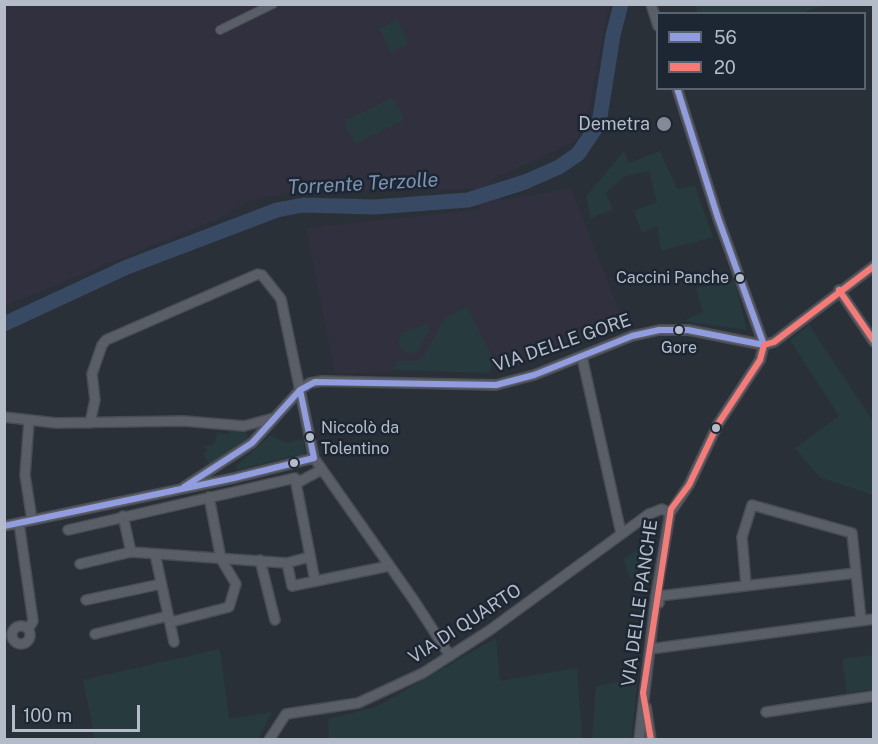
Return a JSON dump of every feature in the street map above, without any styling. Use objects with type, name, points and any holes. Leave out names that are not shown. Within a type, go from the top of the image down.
[{"type":"street","points":[[220,30],[273,4]]},
{"type":"street","points":[[651,4],[656,22]]},
{"type":"street","points":[[677,90],[718,218],[764,345],[774,342],[873,266]]},
{"type":"street","points":[[90,423],[95,400],[92,374],[106,340],[258,274],[262,275],[281,299],[314,458],[450,656]]},
{"type":"street","points":[[839,290],[873,342]]},
{"type":"street","name":"VIA DELLE GORE","points":[[184,487],[252,444],[300,390],[322,381],[496,385],[582,357],[632,336],[659,330],[688,330],[764,345]]},
{"type":"street","name":"VIA DELLE PANCHE","points":[[639,740],[654,612],[670,513],[689,485],[717,424],[760,360],[764,345]]},
{"type":"street","points":[[582,357],[621,532]]},
{"type":"street","points":[[4,417],[29,421],[90,423],[184,421],[244,426],[277,417],[285,411],[295,409],[304,417]]},
{"type":"street","points":[[29,421],[25,474],[32,520]]},
{"type":"street","points":[[4,526],[234,478],[314,458]]},
{"type":"street","points":[[225,462],[228,472],[234,478]]},
{"type":"street","points":[[297,483],[321,470]]},
{"type":"street","points":[[68,530],[295,478],[315,581]]},
{"type":"street","points":[[95,634],[168,618],[175,621],[229,607],[236,584],[221,559],[209,497]]},
{"type":"street","points":[[746,585],[742,537],[752,505],[852,533],[861,620]]},
{"type":"street","name":"VIA DI QUARTO","points":[[269,740],[286,714],[358,703],[423,673],[553,585],[621,532],[657,510],[664,509],[670,513]]},
{"type":"street","points":[[123,516],[131,552]]},
{"type":"street","points":[[19,523],[33,621],[28,629],[30,636],[26,643],[18,644],[9,636],[16,628],[28,629]]},
{"type":"street","points":[[80,564],[131,552],[287,563],[309,557]]},
{"type":"street","points":[[155,554],[174,642]]},
{"type":"street","points":[[260,560],[275,620]]},
{"type":"street","points":[[287,563],[292,586],[389,566]]},
{"type":"street","points":[[654,612],[658,609],[659,596],[856,573]]},
{"type":"street","points":[[86,600],[161,584]]},
{"type":"street","points":[[650,649],[873,619]]},
{"type":"street","points":[[644,693],[651,740]]},
{"type":"street","points":[[766,712],[873,696]]},
{"type":"shaded area","points":[[5,5],[609,5],[586,124],[576,141],[493,179],[502,200],[571,188],[625,326],[520,365],[335,374],[306,228],[481,209],[473,189],[386,191],[329,188],[291,192],[246,202],[222,217],[5,306]]},
{"type":"green space","points":[[695,4],[824,5],[805,12],[698,12]]},
{"type":"green space","points":[[397,20],[409,44],[391,53],[379,28]]},
{"type":"green space","points":[[393,97],[404,120],[355,144],[344,121]]},
{"type":"green space","points":[[624,151],[629,163],[660,151],[677,189],[695,186],[713,237],[661,251],[657,226],[642,233],[634,211],[657,202],[649,171],[625,176],[606,193],[613,210],[591,218],[586,197]]},
{"type":"green space","points":[[734,280],[747,330],[683,321],[703,312],[696,288]]},
{"type":"green space","points":[[467,306],[493,359],[489,373],[393,370],[398,361],[418,361],[426,353],[445,318]]},
{"type":"green space","points":[[428,323],[428,332],[418,351],[409,354],[404,352],[398,344],[401,333]]},
{"type":"green space","points":[[809,325],[873,421],[873,495],[819,477],[795,448],[839,416],[790,340]]},
{"type":"green space","points":[[230,429],[246,431],[248,439],[210,465],[203,455],[208,450],[201,447],[213,445],[218,432],[228,435]]},
{"type":"green space","points":[[271,435],[286,443],[304,439],[305,453],[299,458],[297,455],[237,470],[236,466]]},
{"type":"green space","points":[[645,544],[636,577],[630,579],[624,559]]},
{"type":"green space","points":[[496,638],[500,681],[577,668],[582,738],[329,739],[328,719],[376,707]]},
{"type":"green space","points":[[220,649],[229,719],[272,712],[258,739],[95,739],[83,680]]},
{"type":"green space","points":[[873,655],[873,689],[847,693],[842,659]]},
{"type":"green space","points":[[638,678],[631,739],[592,739],[596,686]]},
{"type":"waterway","name":"Torrente Terzolle","points":[[4,324],[127,267],[277,210],[303,205],[375,207],[468,200],[525,182],[559,167],[578,154],[599,123],[613,35],[621,4]]},
{"type":"transit line","name":"56","points":[[678,90],[718,218],[764,345]]},
{"type":"transit line","name":"20","points":[[651,740],[643,693],[671,509],[689,485],[718,424],[760,360],[764,345],[774,342],[874,266]]},
{"type":"transit line","name":"20","points":[[839,290],[874,341]]},
{"type":"transit line","name":"56","points":[[184,487],[252,443],[300,390],[315,382],[496,385],[534,375],[632,336],[659,330],[688,330],[764,345]]},
{"type":"transit line","name":"56","points":[[4,526],[234,478],[314,458],[300,390]]},
{"type":"place","name":"Demetra","points":[[664,124]]},
{"type":"place","name":"Caccini Panche","points":[[740,278]]},
{"type":"place","name":"Gore","points":[[679,330]]},
{"type":"place","name":"Niccolò da Tolentino","points":[[310,437]]}]
